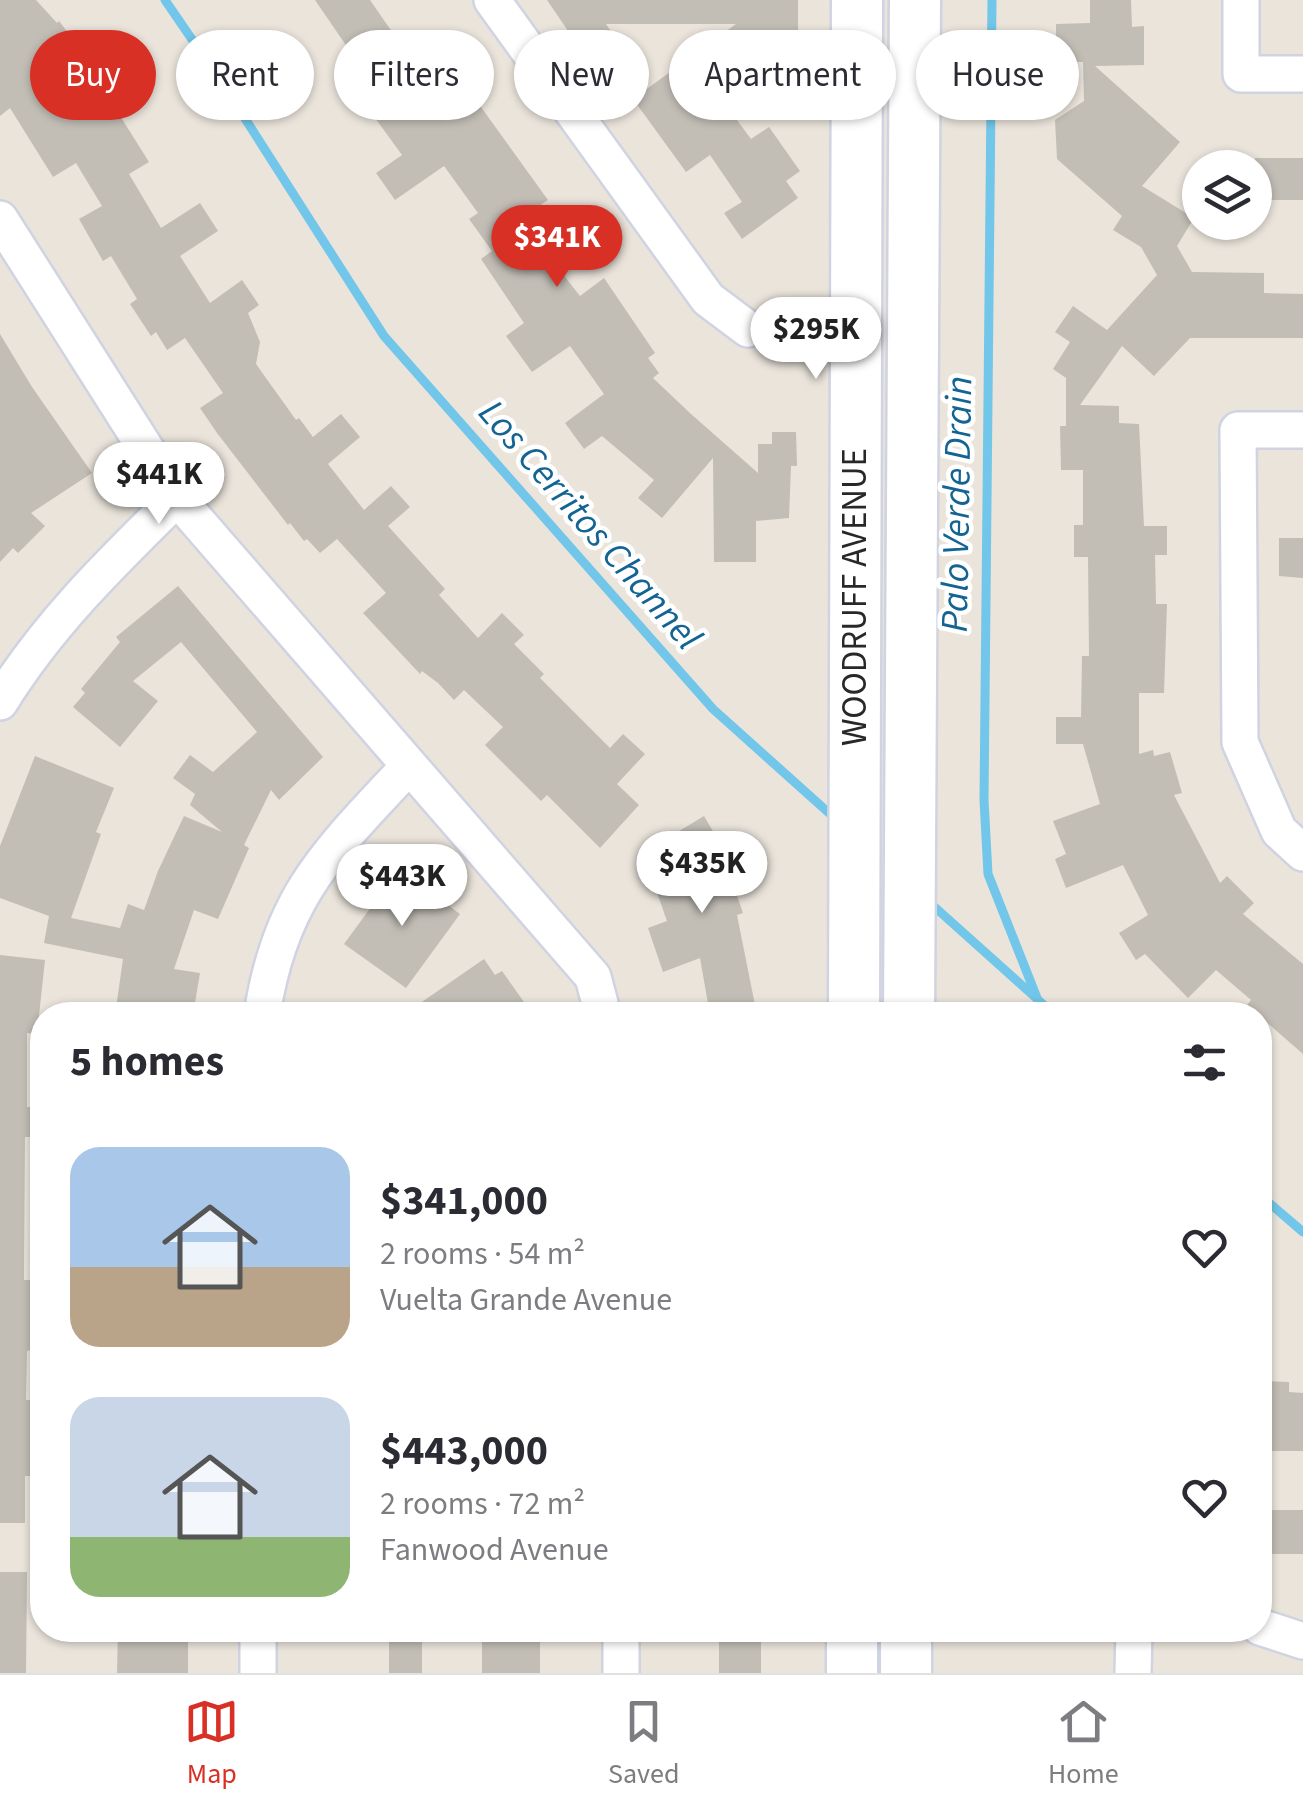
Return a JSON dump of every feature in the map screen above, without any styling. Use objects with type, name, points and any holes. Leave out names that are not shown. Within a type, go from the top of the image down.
[{"type":"main road","name":"WOODRUFF AVENUE","points":[[854,1002],[857,0]]},
{"type":"main road","name":"WOODRUFF AVENUE","points":[[908,1002],[915,0]]},
{"type":"main road","points":[[852,1642],[852,1673]]},
{"type":"main road","points":[[906,1642],[906,1673]]},
{"type":"street","points":[[492,0],[708,299],[748,329]]},
{"type":"street","points":[[1241,0],[1241,74],[1303,74]]},
{"type":"street","points":[[0,219],[177,498],[594,977],[600,1002]]},
{"type":"street","points":[[1303,430],[1238,430],[1240,742],[1279,831],[1303,853]]},
{"type":"street","points":[[0,702],[84,590],[177,498]]},
{"type":"street","points":[[264,1002],[286,921],[322,860],[408,767]]},
{"type":"street","points":[[1272,1630],[1303,1641]]},
{"type":"street","points":[[258,1642],[258,1673]]},
{"type":"street","points":[[621,1673],[622,1642]]},
{"type":"street","points":[[1133,1673],[1134,1642]]},
{"type":"building","points":[[0,0],[36,0],[66,30],[30,30],[30,120],[123,120],[149,162],[129,174],[161,228],[200,203],[218,231],[180,256],[210,303],[242,280],[259,305],[248,313],[260,342],[256,364],[296,420],[299,418],[313,437],[341,414],[360,437],[328,464],[364,510],[391,486],[410,507],[388,526],[445,589],[439,595],[478,638],[502,613],[524,635],[514,644],[544,674],[540,678],[610,748],[623,734],[645,754],[617,784],[639,805],[600,848],[547,795],[541,801],[485,745],[503,727],[464,690],[454,700],[438,683],[422,671],[420,674],[363,613],[386,593],[337,539],[320,553],[288,525],[200,408],[223,393],[185,338],[167,350],[156,332],[151,336],[130,304],[137,299],[111,256],[103,261],[79,219],[102,206],[76,163],[53,177],[10,108],[0,116]]},
{"type":"building","points":[[315,0],[370,0],[391,30],[336,30]]},
{"type":"building","points":[[547,0],[798,0],[798,30],[728,30],[736,24],[606,24],[610,30],[567,30]]},
{"type":"building","points":[[1090,0],[1131,0],[1132,27],[1144,26],[1144,65],[1095,66],[1180,142],[1142,186],[1182,211],[1182,238],[1177,246],[1192,272],[1264,273],[1264,293],[1303,294],[1303,338],[1190,338],[1154,376],[1122,346],[1080,405],[1119,406],[1119,423],[1139,424],[1144,526],[1167,526],[1167,555],[1155,555],[1156,604],[1167,604],[1164,693],[1139,693],[1139,754],[1153,750],[1154,756],[1170,752],[1182,793],[1174,795],[1220,883],[1227,876],[1254,903],[1243,914],[1303,964],[1303,1054],[1272,1027],[1272,1002],[1249,1002],[1216,970],[1188,998],[1145,954],[1136,960],[1119,933],[1148,915],[1123,865],[1066,888],[1055,859],[1066,854],[1053,821],[1100,804],[1083,744],[1056,744],[1056,717],[1081,717],[1082,656],[1089,656],[1088,557],[1074,557],[1074,525],[1083,525],[1083,470],[1061,470],[1060,426],[1066,426],[1066,378],[1053,369],[1070,342],[1055,332],[1073,306],[1107,330],[1157,275],[1141,247],[1113,230],[1122,216],[1057,159],[1055,120],[1079,120],[1079,104],[1084,101],[1079,30],[1056,30],[1056,24],[1090,23]]},
{"type":"building","points":[[669,73],[669,120],[737,120],[751,139],[769,127],[800,171],[786,181],[798,198],[742,239],[724,213],[742,202],[710,155],[686,172],[648,120],[649,87]]},
{"type":"building","points":[[377,120],[490,120],[548,200],[522,217],[580,296],[604,278],[655,353],[648,358],[659,373],[653,378],[758,473],[758,444],[772,444],[772,432],[796,432],[797,466],[791,466],[789,518],[756,521],[756,562],[714,562],[713,458],[662,518],[638,498],[654,480],[602,436],[584,449],[565,423],[604,394],[570,346],[532,372],[506,336],[524,323],[481,259],[492,251],[469,219],[478,213],[444,166],[395,200],[376,173],[402,155]]},
{"type":"building","points":[[1272,158],[1303,158],[1303,200],[1272,200]]},
{"type":"building","points":[[0,334],[92,473],[31,513],[45,526],[18,553],[13,548],[0,562]]},
{"type":"building","points":[[1279,538],[1303,538],[1303,578],[1279,576]]},
{"type":"building","points":[[178,586],[323,757],[279,800],[271,790],[244,845],[249,848],[218,919],[194,910],[174,969],[200,973],[195,1002],[117,1002],[123,959],[44,943],[49,916],[0,898],[0,846],[35,756],[114,788],[96,832],[101,834],[71,918],[120,928],[128,904],[144,910],[184,816],[222,832],[190,805],[195,794],[173,778],[190,755],[213,772],[257,732],[181,642],[133,681],[158,701],[120,747],[73,707],[85,693],[81,689],[120,642],[116,637]]},
{"type":"building","points":[[704,816],[731,862],[740,888],[735,890],[743,913],[737,915],[754,1002],[708,1002],[700,958],[663,972],[648,928],[667,921],[643,853]]},
{"type":"building","points":[[399,869],[460,914],[406,988],[344,944]]},
{"type":"building","points":[[0,955],[45,960],[40,1002],[30,1002],[30,1033],[27,1033],[30,1137],[25,1137],[24,1280],[30,1280],[26,1400],[30,1400],[30,1476],[25,1476],[25,1523],[0,1523]]},
{"type":"building","points":[[484,959],[495,975],[502,971],[524,1002],[422,1002]]},
{"type":"building","points":[[1272,1381],[1289,1382],[1289,1392],[1303,1393],[1303,1451],[1272,1451]]},
{"type":"building","points":[[1272,1510],[1303,1510],[1303,1554],[1272,1554]]},
{"type":"building","points":[[0,1572],[27,1572],[26,1673],[0,1673]]},
{"type":"building","points":[[118,1642],[188,1642],[188,1673],[117,1673]]},
{"type":"building","points":[[389,1642],[422,1642],[422,1673],[389,1673]]},
{"type":"building","points":[[482,1642],[540,1642],[540,1673],[482,1673]]},
{"type":"building","points":[[719,1642],[761,1642],[761,1673],[719,1673]]},
{"type":"waterway","name":"Los Cerritos Channel","points":[[165,0],[384,336],[713,709],[839,822]]},
{"type":"waterway","name":"Palo Verde Drain","points":[[992,0],[984,800],[988,874],[1037,998]]},
{"type":"waterway","name":"Los Cerritos Channel","points":[[929,902],[1041,1002]]},
{"type":"waterway","name":"Los Cerritos Channel","points":[[1272,1205],[1303,1232]]}]
